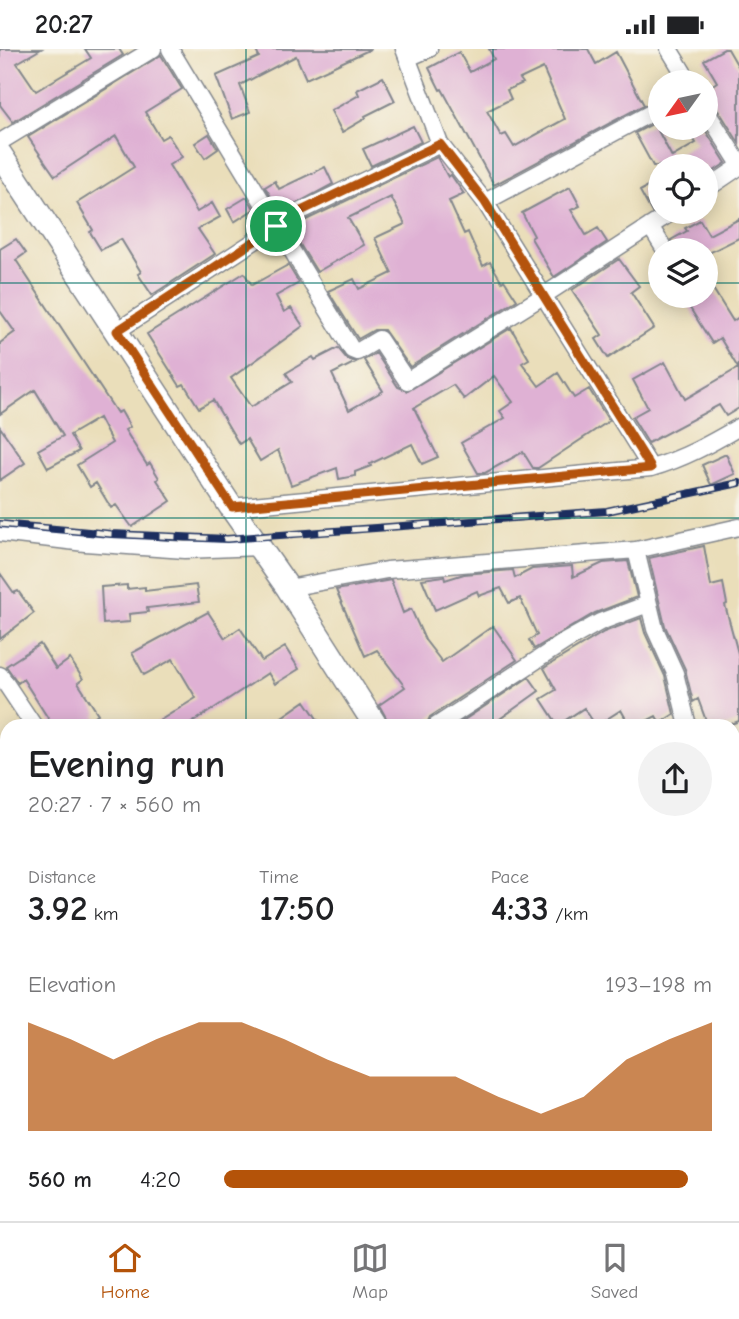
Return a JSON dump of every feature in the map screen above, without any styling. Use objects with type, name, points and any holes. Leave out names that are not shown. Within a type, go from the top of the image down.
[{"type":"main road","points":[[0,154],[288,588],[372,719]]},
{"type":"street","points":[[0,142],[153,49]]},
{"type":"street","points":[[170,49],[352,350],[357,352],[379,339],[407,381],[653,224]]},
{"type":"street","points":[[429,49],[406,53],[440,144],[485,202],[651,468]]},
{"type":"street","points":[[669,49],[682,70]]},
{"type":"street","points":[[485,202],[648,114]]},
{"type":"street","points":[[718,130],[739,165],[718,180]]},
{"type":"street","points":[[117,331],[299,212],[440,144]]},
{"type":"street","points":[[650,226],[658,238]]},
{"type":"street","points":[[232,507],[651,468],[698,451],[739,427]]},
{"type":"street","points":[[288,588],[387,570],[636,549],[739,527]]},
{"type":"street","points":[[0,533],[85,543],[185,550],[260,547]]},
{"type":"street","points":[[636,549],[655,629],[675,673],[682,719]]},
{"type":"street","points":[[447,719],[566,641],[600,622],[648,604]]},
{"type":"street","points":[[0,675],[29,719]]},
{"type":"building","points":[[0,49],[41,49],[17,63],[36,91],[91,58],[85,49],[119,49],[123,55],[13,122],[0,105]]},
{"type":"building","points":[[255,49],[371,49],[306,79],[296,56],[240,85],[250,112],[232,119],[216,76],[259,57]]},
{"type":"building","points":[[489,49],[588,49],[596,64],[616,52],[644,105],[494,185],[429,68],[459,52],[470,72],[494,59]],"holes":[[[543,68],[565,119],[514,147],[506,134],[501,136],[487,111],[511,99],[507,90],[523,83],[520,79]]]},
{"type":"building","points":[[728,49],[739,68],[739,143],[718,109],[718,70],[710,70],[704,60]]},
{"type":"building","points":[[161,55],[182,89],[145,112],[161,139],[168,135],[182,157],[169,165],[197,212],[212,203],[220,217],[198,229],[215,254],[152,295],[121,239],[101,250],[77,203],[134,167],[116,136],[55,176],[28,137]]},
{"type":"building","points":[[383,77],[395,101],[365,116],[366,118],[342,132],[331,111],[359,95],[357,90]]},
{"type":"building","points":[[413,126],[421,142],[371,166],[363,149]]},
{"type":"building","points":[[648,126],[648,140],[663,140],[670,154],[648,154],[648,157],[635,133]]},
{"type":"building","points":[[209,134],[218,149],[205,158],[195,143]]},
{"type":"building","points":[[694,140],[712,140],[726,163],[718,168],[718,154],[677,154],[696,143]]},
{"type":"building","points":[[437,157],[448,177],[451,175],[464,194],[449,201],[464,234],[468,232],[483,266],[490,262],[517,300],[410,367],[384,330],[374,330],[358,339],[328,291],[354,279],[359,289],[392,273],[375,238],[405,224],[391,197],[348,218],[364,245],[317,272],[291,230],[304,221]]},
{"type":"building","points":[[325,167],[333,184],[281,212],[265,187],[275,181],[279,189]]},
{"type":"building","points":[[570,187],[580,206],[571,210],[586,235],[598,228],[607,242],[554,277],[531,238],[534,236],[522,213]]},
{"type":"building","points":[[648,187],[648,206],[640,191]]},
{"type":"building","points":[[247,197],[262,224],[253,210],[234,222],[227,209]]},
{"type":"building","points":[[739,219],[739,238],[718,248],[718,238],[675,238],[687,231],[685,228],[692,224],[702,224],[709,235]]},
{"type":"building","points":[[16,239],[26,253],[16,260],[117,413],[121,411],[130,427],[125,430],[147,465],[150,463],[171,501],[132,527],[116,505],[111,508],[96,483],[90,487],[77,465],[112,443],[99,418],[70,435],[79,451],[48,468],[38,450],[63,436],[35,390],[0,414],[0,343],[15,332],[0,311],[0,249]]},
{"type":"building","points":[[619,259],[639,286],[631,292],[654,328],[608,358],[596,339],[602,335],[572,290]]},
{"type":"building","points":[[288,265],[299,283],[276,296],[284,312],[291,308],[303,326],[231,378],[251,407],[292,382],[286,373],[313,357],[315,360],[338,348],[347,359],[356,362],[332,374],[349,410],[383,391],[364,360],[376,353],[398,387],[408,391],[511,328],[529,359],[522,363],[539,386],[558,373],[574,398],[589,389],[609,421],[538,468],[533,468],[523,452],[485,473],[478,473],[461,443],[505,418],[500,411],[513,402],[494,376],[464,399],[453,385],[414,408],[438,457],[422,464],[412,444],[355,472],[355,476],[339,479],[337,468],[291,485],[278,450],[260,461],[247,439],[239,444],[213,400],[199,408],[184,384],[180,386],[147,334],[244,273],[252,285]]},
{"type":"building","points":[[718,297],[733,321],[739,317],[739,408],[726,416],[719,405],[648,443],[632,417],[648,408],[633,380],[665,362],[685,399],[738,368],[720,338],[712,343],[690,308],[718,308]]},
{"type":"building","points":[[0,427],[25,463],[0,480]]},
{"type":"building","points":[[726,454],[735,474],[711,485],[702,465]]},
{"type":"building","points":[[704,546],[711,586],[723,583],[725,605],[739,657],[739,719],[705,719],[698,699],[693,702],[685,669],[665,626],[649,558]]},
{"type":"building","points":[[628,561],[637,597],[595,613],[534,649],[529,640],[537,635],[520,598],[509,603],[501,588],[479,596],[477,591],[435,610],[422,579],[444,576],[445,580],[464,574],[513,570],[515,578],[532,569],[572,566],[573,577],[603,563]]},
{"type":"building","points":[[0,573],[14,593],[18,591],[34,613],[0,639]]},
{"type":"building","points":[[391,580],[403,613],[411,609],[425,640],[442,662],[493,626],[517,660],[429,719],[387,719],[379,705],[405,687],[377,650],[365,656],[336,590]]},
{"type":"building","points":[[127,585],[127,589],[145,587],[145,591],[196,585],[199,602],[147,608],[148,612],[129,614],[130,622],[103,624],[101,587]]},
{"type":"building","points":[[208,612],[225,638],[240,628],[262,661],[285,647],[299,669],[275,684],[268,673],[198,719],[162,719],[196,698],[173,659],[144,675],[132,653]]},
{"type":"building","points":[[641,618],[665,676],[674,714],[666,719],[658,719],[656,716],[650,719],[626,719],[621,710],[607,719],[591,719],[584,708],[567,719],[554,719],[541,699],[556,690],[544,668],[604,632]]},
{"type":"building","points":[[40,644],[56,669],[70,659],[83,679],[78,683],[98,714],[95,716],[98,719],[49,719],[23,679],[18,683],[6,666]]},
{"type":"building","points":[[529,677],[539,691],[500,719],[466,719]]},
{"type":"building","points":[[305,701],[317,719],[279,719]]},
{"type":"railway","points":[[0,524],[111,534],[227,539],[607,511],[739,483]]},
{"type":"route","points":[[440,144],[485,202],[651,468],[232,507],[117,331],[276,226],[299,212],[440,144]]}]
